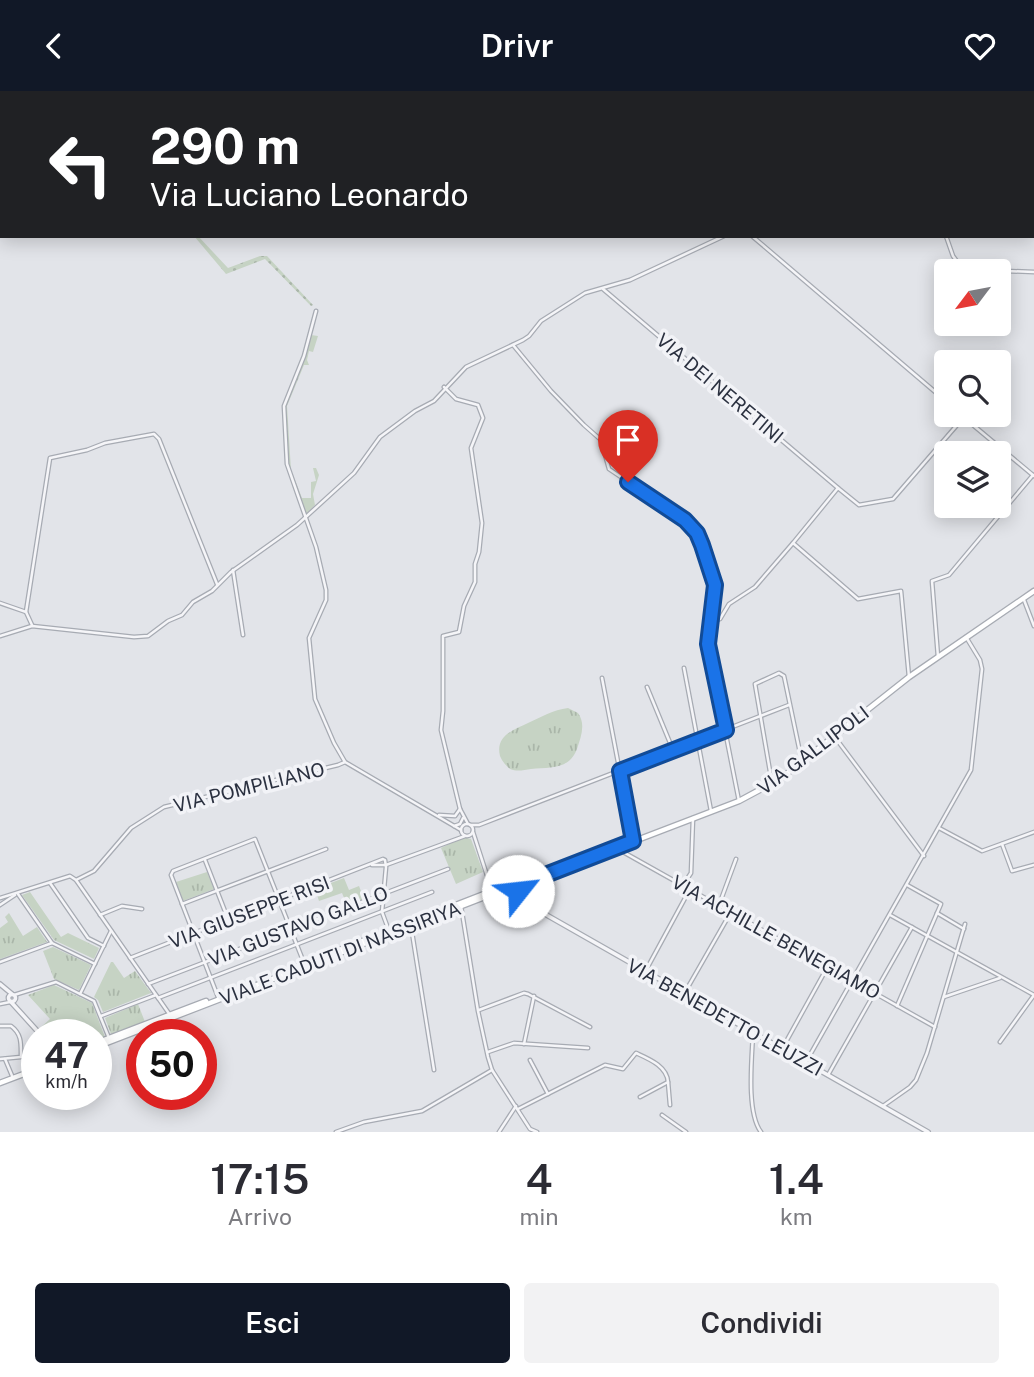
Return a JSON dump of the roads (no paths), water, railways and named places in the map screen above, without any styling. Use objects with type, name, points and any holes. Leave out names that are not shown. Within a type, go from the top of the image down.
[{"type":"main road","name":"VIA GALLIPOLI","points":[[504,886],[508,883],[530,881],[739,801],[772,785],[909,677],[1034,591]]},
{"type":"main road","name":"VIA GALLIPOLI","points":[[508,897],[530,881]]},
{"type":"main road","points":[[514,884],[517,892]]},
{"type":"main road","name":"VIALE CADUTI DI NASSIRIYA","points":[[112,1037],[504,886]]},
{"type":"main road","points":[[504,886],[503,891],[508,897]]},
{"type":"main road","name":"VIALE CADUTI DI NASSIRIYA","points":[[112,1039],[461,906],[498,893],[508,897]]},
{"type":"main road","points":[[0,1083],[21,1075]]},
{"type":"street","points":[[0,636],[32,626],[134,638],[146,637],[168,621],[182,615],[233,570],[297,525],[354,473],[380,437],[433,401],[466,367],[529,336],[541,321],[585,293],[630,280],[720,238]]},
{"type":"street","points":[[754,238],[934,391]]},
{"type":"street","points":[[947,238],[955,259]]},
{"type":"street","points":[[1012,271],[1034,272]]},
{"type":"street","name":"VIA DEI NERETINI","points":[[602,288],[859,505],[893,499],[953,427]]},
{"type":"street","points":[[316,311],[304,356],[284,405],[288,470],[311,535],[326,595],[309,638],[315,699],[345,762],[379,780],[405,799],[462,829],[465,836]]},
{"type":"street","points":[[513,345],[551,391],[601,440],[609,469],[670,509],[697,533],[715,585],[708,644],[739,801]]},
{"type":"street","points":[[444,387],[456,399],[478,405],[483,418],[471,448],[482,523],[475,564],[475,582],[464,605],[459,632],[443,636],[441,730],[460,809],[469,825],[492,891]]},
{"type":"street","points":[[938,657],[932,581],[949,575],[1034,475],[975,427]]},
{"type":"street","points":[[32,626],[26,612],[50,458],[87,450],[104,443],[154,434],[159,439],[218,585]]},
{"type":"street","points":[[711,622],[720,619],[729,604],[755,587],[838,488]]},
{"type":"street","points":[[297,525],[304,526],[311,535]]},
{"type":"street","points":[[793,543],[858,599],[901,591],[909,677]]},
{"type":"street","points":[[233,570],[243,635]]},
{"type":"street","points":[[1023,599],[1034,626]]},
{"type":"street","points":[[0,603],[26,612]]},
{"type":"street","points":[[806,1063],[971,770],[982,669],[967,637]]},
{"type":"street","points":[[684,668],[711,811]]},
{"type":"street","points":[[772,785],[755,684],[782,674],[802,762]]},
{"type":"street","points":[[602,678],[633,841]]},
{"type":"street","points":[[647,687],[673,750]]},
{"type":"street","points":[[456,838],[462,829],[469,825],[482,824],[789,705]]},
{"type":"street","points":[[834,736],[924,856]]},
{"type":"street","name":"VIA POMPILIANO","points":[[76,880],[94,871],[131,828],[164,807],[345,762]]},
{"type":"street","points":[[436,815],[454,816],[460,809]]},
{"type":"street","points":[[454,825],[460,824],[463,818]]},
{"type":"street","points":[[683,885],[691,873],[693,818]]},
{"type":"street","points":[[472,833],[482,824]]},
{"type":"street","points":[[939,828],[982,851],[1034,832]]},
{"type":"street","name":"VIA GIUSEPPE RISI","points":[[368,866],[386,865],[472,833]]},
{"type":"street","points":[[218,997],[171,875],[173,871],[256,839],[304,964]]},
{"type":"street","points":[[1002,845],[1012,871],[1034,865]]},
{"type":"street","name":"VIA ACHILLE BENEGIAMO","points":[[615,848],[935,1027]]},
{"type":"street","points":[[182,904],[326,849]]},
{"type":"street","points":[[205,859],[228,919]]},
{"type":"street","points":[[719,905],[736,859]]},
{"type":"street","name":"VIA GIUSEPPE RISI","points":[[130,957],[368,866],[385,860],[386,865]]},
{"type":"street","points":[[386,865],[382,912],[389,931]]},
{"type":"street","name":"VIA GUSTAVO GALLO","points":[[148,984],[449,869]]},
{"type":"street","points":[[0,898],[70,876],[76,880],[170,1015]]},
{"type":"street","points":[[50,883],[88,938],[104,946]]},
{"type":"street","points":[[897,1006],[941,904],[907,885]]},
{"type":"street","points":[[645,972],[691,889]]},
{"type":"street","points":[[100,1016],[210,978],[432,892]]},
{"type":"street","name":"VIA BENEDETTO LEUZZI","points":[[517,892],[522,901]]},
{"type":"street","points":[[0,905],[18,894]]},
{"type":"street","points":[[18,894],[52,943],[95,964]]},
{"type":"street","name":"VIA BENEDETTO LEUZZI","points":[[508,897],[522,901],[928,1132]]},
{"type":"street","points":[[100,915],[122,906],[142,909]]},
{"type":"street","points":[[461,906],[478,1011],[492,1070],[530,1129],[537,1132]]},
{"type":"street","points":[[684,994],[731,912]]},
{"type":"street","points":[[937,913],[964,929]]},
{"type":"street","points":[[890,915],[1034,995],[1000,1042]]},
{"type":"street","points":[[883,1106],[913,1085],[927,1053],[965,924]]},
{"type":"street","points":[[411,926],[434,1070]]},
{"type":"street","points":[[828,1075],[912,927]]},
{"type":"street","points":[[80,994],[111,931]]},
{"type":"street","points":[[0,962],[52,943]]},
{"type":"street","points":[[782,1049],[828,967]]},
{"type":"street","points":[[944,997],[1002,978]]},
{"type":"street","points":[[0,1004],[55,982],[94,1001],[101,1019]]},
{"type":"street","points":[[1,985],[28,1019]]},
{"type":"street","points":[[478,1011],[524,993],[590,1027]]},
{"type":"street","points":[[524,1044],[534,996]]},
{"type":"street","points":[[0,1026],[11,1026],[18,1033],[21,1057],[0,1059]]},
{"type":"street","points":[[752,1033],[753,1117],[761,1132]]},
{"type":"street","points":[[487,1052],[514,1043],[588,1048]]},
{"type":"street","points":[[499,1132],[517,1108],[605,1065],[623,1069],[636,1053],[664,1070],[670,1105]]},
{"type":"street","points":[[5,1059],[13,1078]]},
{"type":"street","points":[[530,1060],[548,1094]]},
{"type":"street","points":[[336,1132],[376,1119],[422,1111],[492,1070]]},
{"type":"street","points":[[640,1097],[668,1082]]},
{"type":"street","points":[[662,1115],[686,1132]]}]
